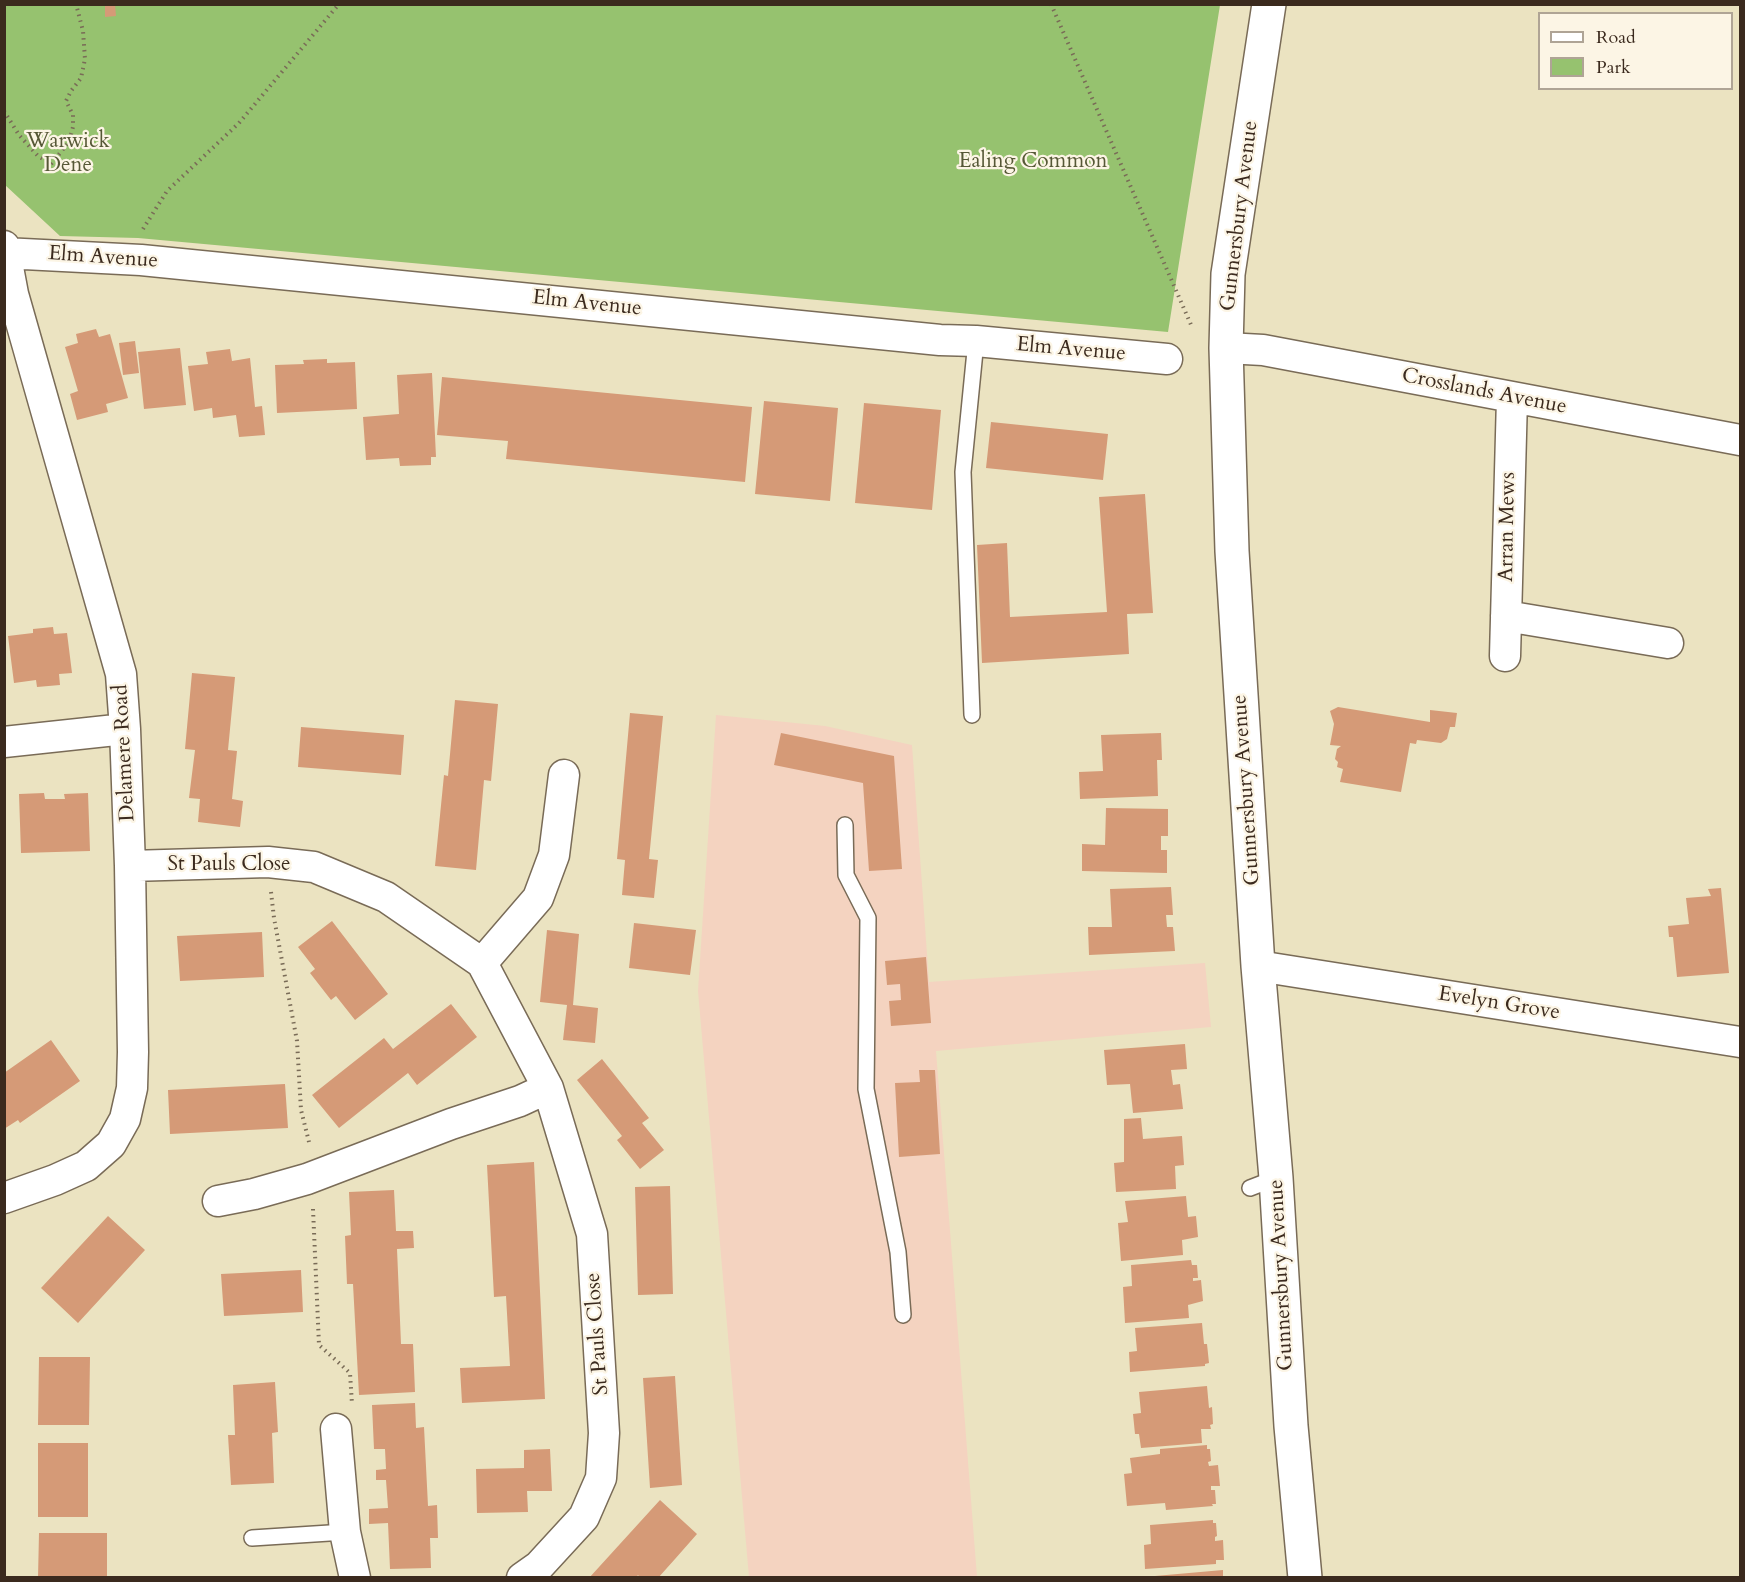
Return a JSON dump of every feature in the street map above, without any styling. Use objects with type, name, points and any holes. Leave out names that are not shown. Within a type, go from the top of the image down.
[{"type":"highway","name":"Gunnersbury Avenue","points":[[1269,4],[1228,274],[1226,348],[1232,551],[1258,966],[1263,1183],[1291,1426],[1305,1578]]},
{"type":"street","name":"Elm Avenue","points":[[5,250],[123,259],[928,339],[976,341],[1167,359]]},
{"type":"street","name":"Delamere Road","points":[[4,1197],[22,1193],[86,1166],[111,1144],[125,1119],[132,1088],[133,1052],[130,866],[121,674],[13,294],[5,250]]},
{"type":"street","name":"Crosslands Avenue","points":[[1226,348],[1263,350],[1740,440]]},
{"type":"street","name":"Arran Mews","points":[[1505,656],[1512,398]]},
{"type":"street","points":[[1506,616],[1668,643]]},
{"type":"street","points":[[4,742],[125,729]]},
{"type":"street","points":[[483,963],[538,898],[554,855],[564,775]]},
{"type":"street","name":"St Pauls Close","points":[[130,866],[268,862],[314,867],[386,897],[483,963],[548,1088],[592,1234],[604,1433],[601,1478],[584,1517],[537,1574]]},
{"type":"street","name":"Evelyn Grove","points":[[1258,966],[1740,1042]]},
{"type":"street","points":[[218,1201],[254,1194],[312,1177],[451,1124],[520,1101],[548,1088]]},
{"type":"street","points":[[336,1429],[345,1532],[355,1578]]},
{"type":"lane","points":[[972,715],[963,472],[976,341]]},
{"type":"lane","points":[[845,825],[846,875],[868,918],[866,1089],[898,1252],[903,1315]]},
{"type":"lane","points":[[252,1538],[345,1532]]},
{"type":"path","points":[[4,111],[19,135],[38,156],[51,165],[69,142],[73,115],[66,101],[81,78],[85,59],[83,31],[76,4]]},
{"type":"path","points":[[123,259],[166,191],[239,123],[339,4]]},
{"type":"path","points":[[1051,4],[1192,327]]},
{"type":"path","points":[[268,862],[274,918],[297,1041],[301,1110],[312,1177],[319,1345],[350,1373],[353,1413],[336,1429]]},
{"type":"shaded area","points":[[716,715],[825,726],[912,745],[929,982],[1205,963],[1211,1027],[936,1051],[977,1577],[749,1577],[698,991]]},
{"type":"green space","name":"Ealing Common","points":[[5,5],[1220,5],[1168,332],[138,238],[60,236],[5,185]]},
{"type":"building","points":[[105,4],[115,4],[116,16],[105,17]]},
{"type":"building","points":[[96,329],[99,337],[110,334],[128,398],[106,404],[108,412],[77,420],[70,394],[78,391],[65,347],[78,343],[76,334]]},
{"type":"building","points":[[135,341],[139,373],[123,375],[119,343]]},
{"type":"building","points":[[180,348],[186,405],[144,409],[138,352]]},
{"type":"building","points":[[230,349],[232,361],[250,358],[255,407],[262,406],[265,435],[239,437],[236,415],[213,418],[212,408],[194,411],[188,366],[208,364],[206,352]]},
{"type":"building","points":[[327,359],[327,363],[355,362],[357,409],[277,413],[275,365],[304,364],[303,360]]},
{"type":"building","points":[[432,373],[436,457],[431,457],[431,465],[400,466],[399,458],[366,460],[363,417],[399,414],[397,375]]},
{"type":"building","points":[[442,377],[752,407],[745,482],[506,459],[508,441],[437,435]]},
{"type":"building","points":[[764,401],[838,408],[830,501],[755,494]]},
{"type":"building","points":[[864,403],[941,410],[932,510],[855,503]]},
{"type":"building","points":[[991,422],[1108,434],[1103,480],[986,468]]},
{"type":"building","points":[[1145,494],[1153,613],[1127,614],[1129,654],[982,663],[977,545],[1007,543],[1010,617],[1107,612],[1099,497]]},
{"type":"building","points":[[53,627],[54,634],[67,633],[72,673],[59,674],[60,685],[37,687],[36,680],[14,683],[8,636],[33,633],[33,629]]},
{"type":"building","points":[[192,673],[235,677],[228,750],[237,751],[232,799],[243,801],[240,827],[198,822],[200,799],[189,798],[195,750],[185,749]]},
{"type":"building","points":[[455,700],[498,704],[491,781],[484,780],[476,870],[435,866],[444,775],[448,776]]},
{"type":"building","points":[[1338,707],[1430,722],[1430,710],[1457,713],[1455,727],[1450,727],[1447,739],[1441,743],[1417,740],[1416,744],[1410,743],[1401,792],[1340,782],[1343,769],[1337,767],[1338,762],[1335,759],[1337,749],[1341,746],[1330,745],[1334,724],[1330,711]]},
{"type":"building","points":[[630,713],[663,716],[649,859],[658,860],[654,898],[622,895],[625,860],[617,859]]},
{"type":"building","points":[[301,727],[404,735],[401,775],[298,767]]},
{"type":"building","points":[[781,733],[894,756],[902,869],[869,871],[863,783],[774,765]]},
{"type":"building","points":[[1161,733],[1162,760],[1157,760],[1158,796],[1080,799],[1079,772],[1103,771],[1101,735]]},
{"type":"building","points":[[44,793],[45,799],[65,799],[64,794],[88,793],[90,851],[21,853],[19,794]]},
{"type":"building","points":[[1106,808],[1168,809],[1168,836],[1161,836],[1161,850],[1167,850],[1167,873],[1082,871],[1082,844],[1105,845]]},
{"type":"building","points":[[1171,887],[1173,915],[1166,915],[1167,927],[1173,927],[1175,951],[1089,955],[1088,927],[1112,927],[1110,889]]},
{"type":"building","points":[[1721,888],[1729,973],[1677,977],[1673,937],[1669,937],[1668,926],[1689,924],[1686,898],[1711,896],[1708,889]]},
{"type":"building","points":[[332,921],[388,994],[355,1020],[336,996],[331,1000],[310,973],[315,969],[298,947]]},
{"type":"building","points":[[634,923],[696,930],[690,975],[629,968]]},
{"type":"building","points":[[547,930],[579,934],[573,1005],[598,1008],[595,1043],[563,1040],[567,1005],[540,1002]]},
{"type":"building","points":[[262,932],[264,977],[180,981],[177,936]]},
{"type":"building","points":[[926,957],[931,1023],[891,1026],[889,1001],[901,1000],[900,984],[887,985],[885,961]]},
{"type":"building","points":[[451,1004],[477,1037],[417,1085],[408,1073],[339,1128],[312,1095],[384,1038],[393,1049]]},
{"type":"building","points":[[51,1040],[80,1081],[20,1123],[18,1120],[4,1129],[4,1073]]},
{"type":"building","points":[[1185,1044],[1187,1069],[1171,1070],[1173,1085],[1180,1084],[1183,1109],[1133,1113],[1130,1084],[1107,1085],[1104,1050]]},
{"type":"building","points":[[602,1059],[649,1118],[642,1123],[664,1150],[640,1169],[617,1140],[622,1136],[577,1080]]},
{"type":"building","points":[[919,1070],[935,1070],[940,1154],[899,1157],[895,1083],[920,1082]]},
{"type":"building","points":[[285,1084],[288,1128],[170,1134],[168,1090]]},
{"type":"building","points":[[1141,1118],[1143,1139],[1182,1136],[1184,1165],[1175,1166],[1176,1189],[1116,1192],[1114,1163],[1124,1162],[1124,1119]]},
{"type":"building","points":[[534,1162],[545,1399],[462,1403],[460,1368],[510,1366],[506,1296],[494,1297],[487,1165]]},
{"type":"building","points":[[670,1186],[673,1294],[638,1295],[635,1187]]},
{"type":"building","points":[[394,1190],[396,1231],[413,1231],[414,1248],[397,1249],[401,1344],[413,1344],[415,1392],[359,1395],[353,1284],[347,1284],[345,1236],[351,1235],[349,1192]]},
{"type":"building","points":[[1186,1196],[1188,1217],[1196,1216],[1198,1237],[1182,1240],[1183,1255],[1121,1261],[1118,1223],[1128,1222],[1125,1201]]},
{"type":"building","points":[[108,1216],[145,1250],[78,1323],[41,1288]]},
{"type":"building","points":[[1191,1260],[1192,1265],[1197,1265],[1198,1278],[1193,1278],[1193,1281],[1201,1280],[1203,1301],[1188,1305],[1189,1318],[1125,1323],[1123,1287],[1132,1286],[1131,1265]]},
{"type":"building","points":[[301,1270],[303,1312],[224,1316],[221,1274]]},
{"type":"building","points":[[1202,1323],[1209,1363],[1205,1366],[1130,1372],[1129,1352],[1137,1351],[1135,1328]]},
{"type":"building","points":[[39,1357],[90,1357],[89,1425],[38,1425]]},
{"type":"building","points":[[675,1376],[682,1485],[650,1488],[643,1378]]},
{"type":"building","points":[[275,1382],[278,1432],[272,1433],[274,1483],[231,1485],[228,1435],[235,1435],[233,1385]]},
{"type":"building","points":[[1207,1386],[1213,1424],[1210,1425],[1211,1429],[1201,1429],[1202,1443],[1141,1448],[1139,1434],[1135,1434],[1133,1414],[1141,1413],[1139,1392]]},
{"type":"building","points":[[415,1403],[416,1428],[424,1427],[428,1506],[437,1505],[438,1538],[430,1538],[431,1568],[390,1569],[388,1523],[369,1524],[369,1509],[388,1508],[386,1480],[376,1480],[376,1470],[386,1469],[385,1449],[374,1449],[372,1405]]},
{"type":"building","points":[[38,1443],[88,1443],[88,1517],[38,1517]]},
{"type":"building","points":[[1207,1445],[1207,1449],[1210,1449],[1209,1466],[1218,1465],[1220,1486],[1211,1486],[1211,1490],[1215,1490],[1216,1504],[1166,1510],[1165,1503],[1127,1506],[1124,1474],[1132,1473],[1130,1458],[1160,1454],[1160,1449]]},
{"type":"building","points":[[550,1449],[552,1491],[527,1491],[528,1512],[477,1513],[476,1469],[524,1468],[524,1450]]},
{"type":"building","points":[[660,1500],[697,1534],[658,1578],[640,1578],[638,1575],[636,1578],[589,1578]]},
{"type":"building","points":[[1213,1520],[1213,1523],[1216,1523],[1215,1541],[1223,1540],[1224,1560],[1216,1560],[1216,1564],[1145,1569],[1144,1545],[1151,1544],[1150,1525]]},
{"type":"building","points":[[39,1533],[107,1533],[107,1578],[38,1578]]},
{"type":"building","points":[[1223,1570],[1223,1578],[1155,1578],[1155,1576]]},
{"type":"park label","name":"Warwick Dene","points":[[68,154]]}]
